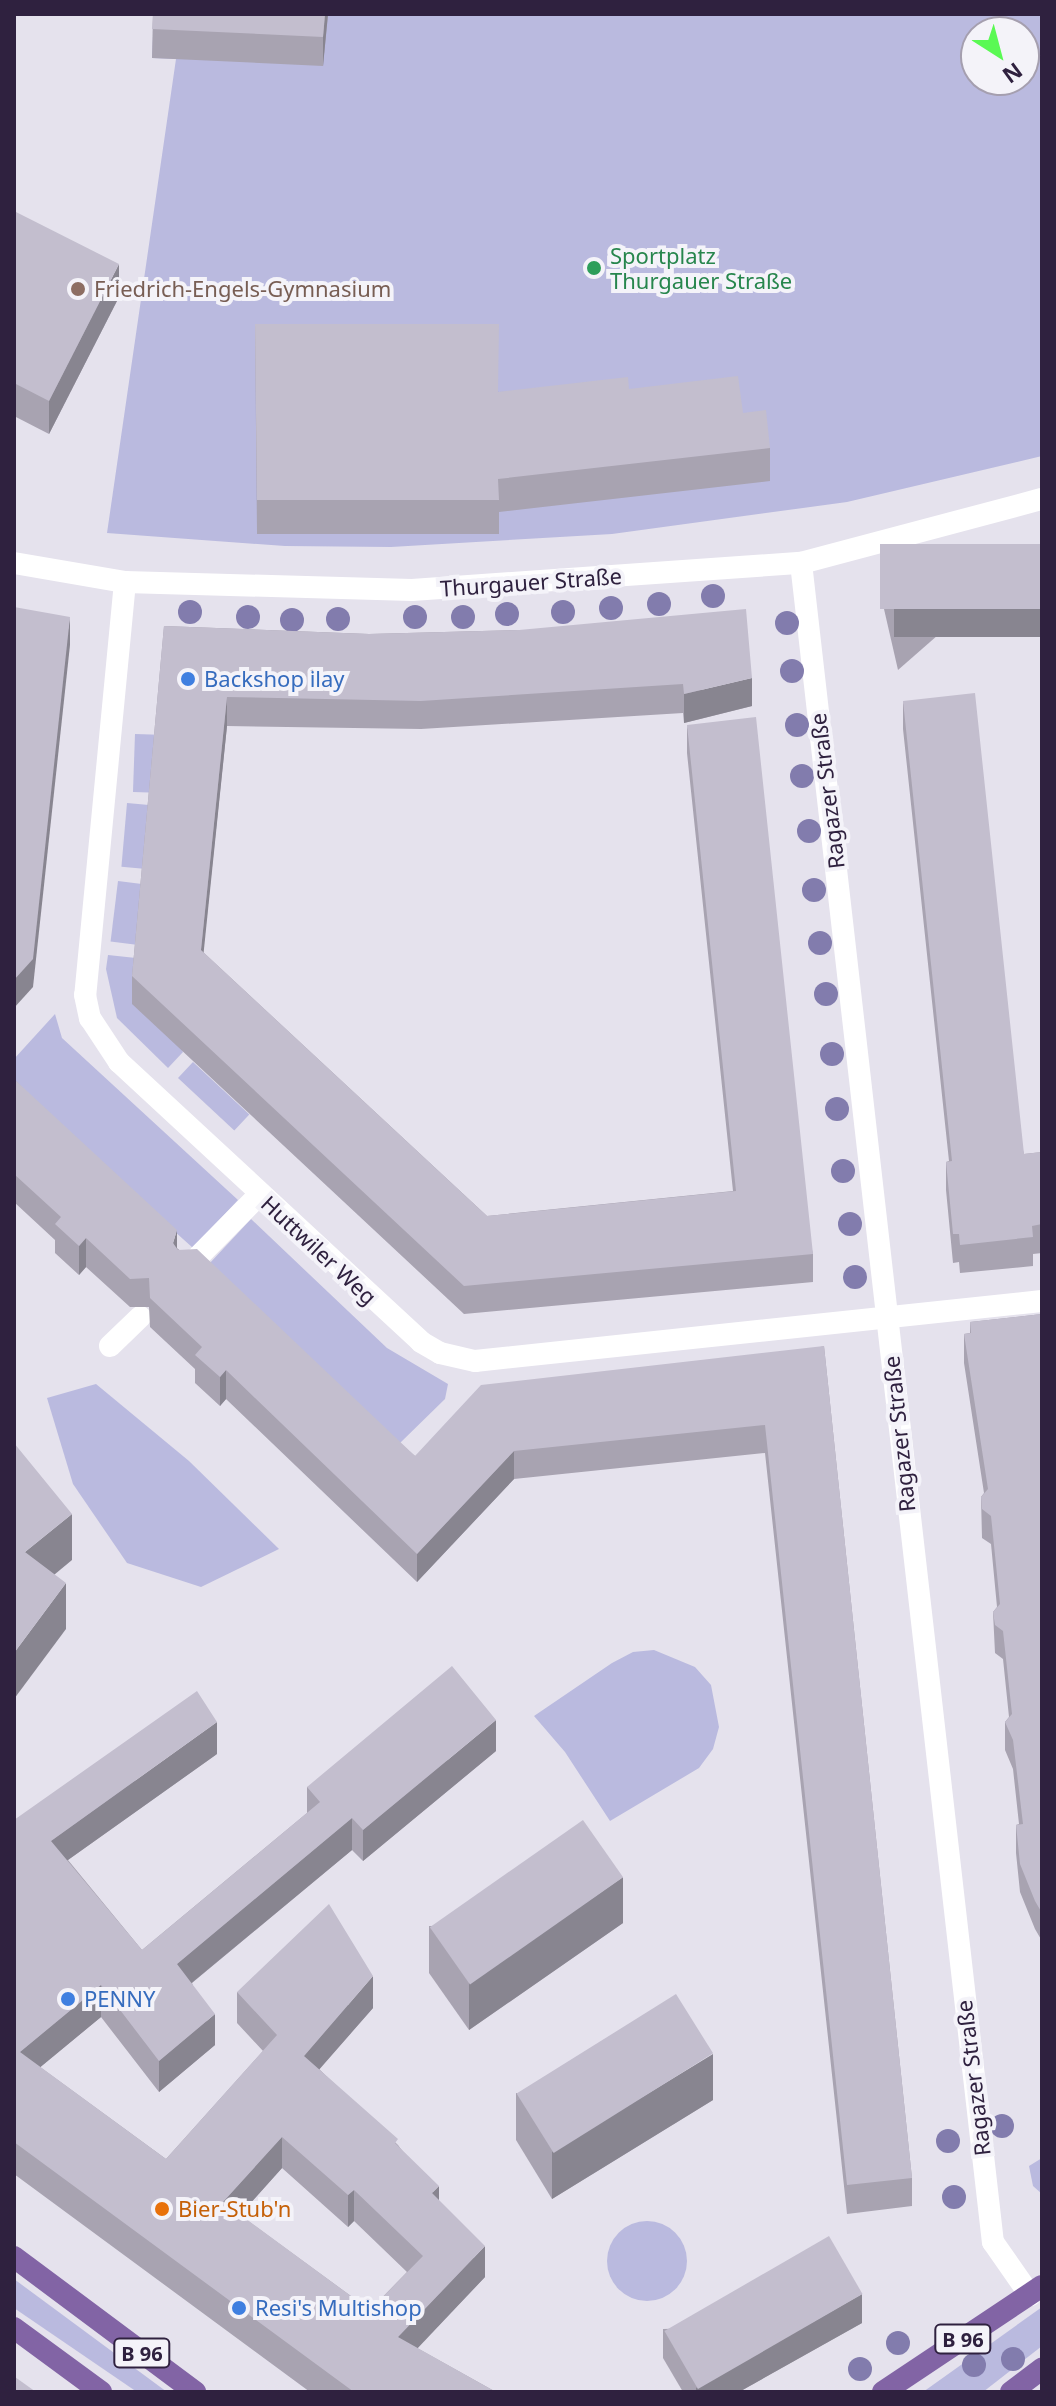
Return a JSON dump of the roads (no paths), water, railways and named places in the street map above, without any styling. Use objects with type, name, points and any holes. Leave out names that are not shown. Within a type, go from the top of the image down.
[{"type":"main road","name":"B 96","points":[[14,2257],[195,2392]]},
{"type":"main road","name":"B 96","points":[[883,2392],[1036,2290]]},
{"type":"main road","name":"B 96","points":[[14,2328],[101,2392]]},
{"type":"main road","points":[[1011,2392],[1042,2369]]},
{"type":"street","name":"Thurgauer Straße","points":[[14,563],[125,582],[412,590],[801,563],[1042,499]]},
{"type":"street","name":"Ragazer Straße","points":[[801,563],[993,2242],[1036,2290]]},
{"type":"street","name":"Huttwiler Weg","points":[[125,582],[85,995],[100,1040],[119,1062],[421,1342],[440,1353],[475,1361],[1042,1301]]},
{"type":"street","points":[[187,1268],[260,1194]]},
{"type":"street","points":[[110,1346],[140,1317]]},
{"type":"place","name":"Sportplatz Thurgauer Straße","points":[[594,268]]},
{"type":"place","name":"Friedrich-Engels-Gymnasium","points":[[78,289]]},
{"type":"place","name":"Backshop ilay","points":[[188,679]]},
{"type":"place","name":"PENNY","points":[[68,1999]]},
{"type":"place","name":"Bier-Stub'n","points":[[162,2209]]},
{"type":"place","name":"Resi's Multishop","points":[[239,2308]]}]
